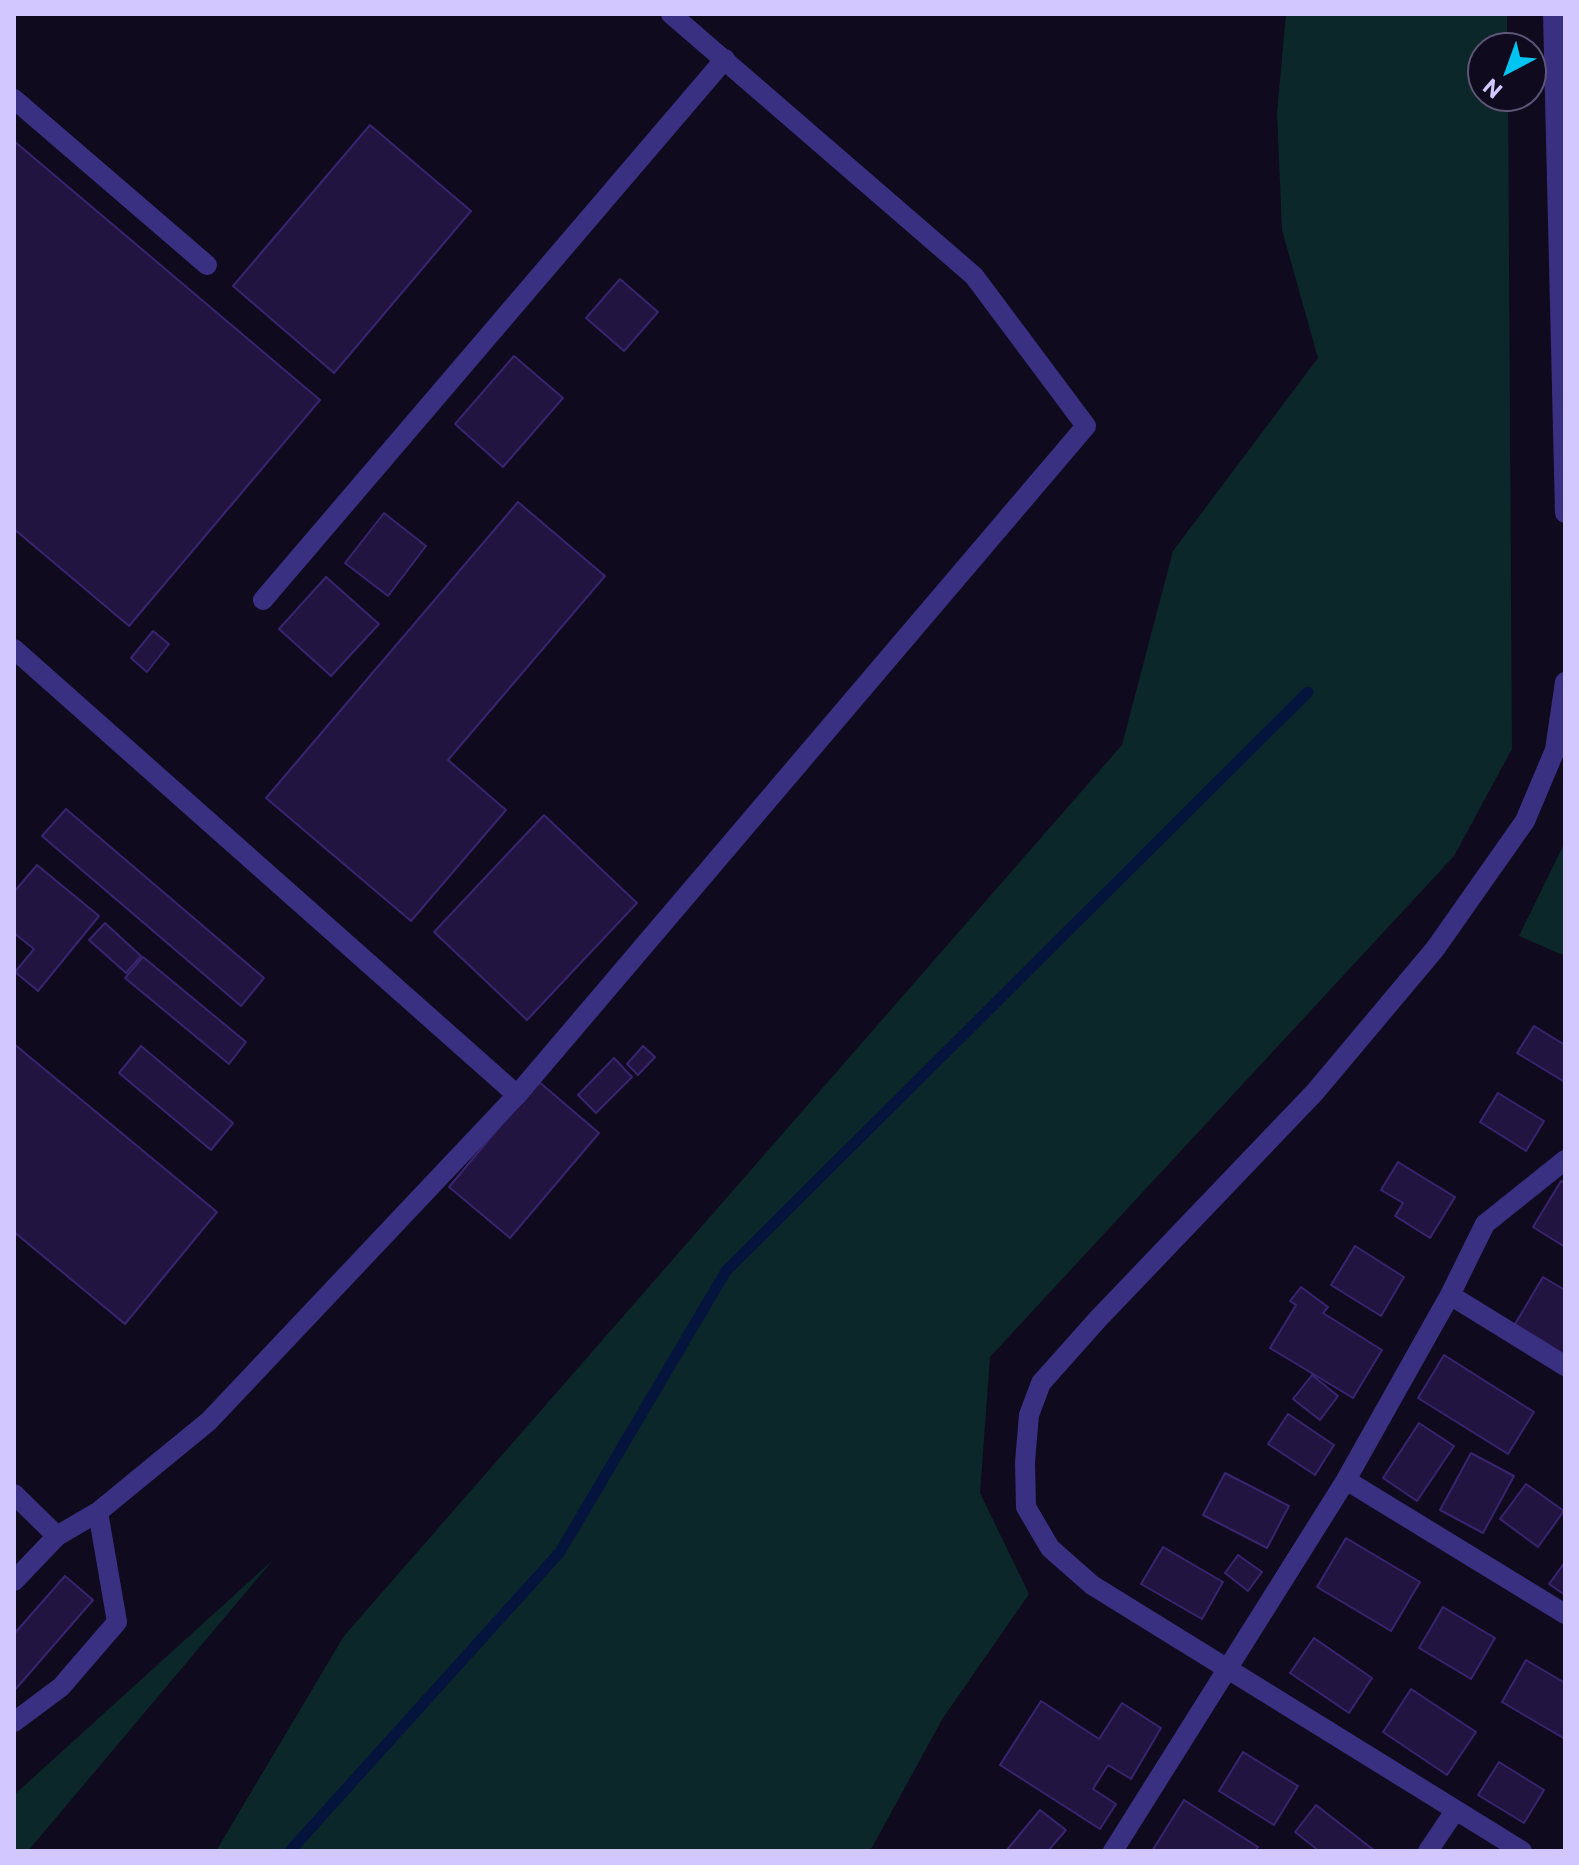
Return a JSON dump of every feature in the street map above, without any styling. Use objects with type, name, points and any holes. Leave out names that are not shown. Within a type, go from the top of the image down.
[{"type":"street","points":[[14,1581],[57,1536],[98,1512],[209,1421],[517,1095],[1086,426],[974,276],[671,14]]},
{"type":"street","points":[[1553,14],[1565,513]]},
{"type":"street","points":[[263,600],[725,59]]},
{"type":"street","points":[[14,99],[207,265]]},
{"type":"street","points":[[15,652],[517,1095]]},
{"type":"street","points":[[1522,1851],[1092,1585],[1050,1548],[1026,1507],[1025,1462],[1029,1415],[1041,1383],[1315,1092],[1435,949],[1525,821],[1555,750],[1565,682]]},
{"type":"street","points":[[1113,1851],[1346,1480],[1450,1295],[1485,1224],[1565,1160]]},
{"type":"street","points":[[1450,1295],[1565,1366]]},
{"type":"street","points":[[1346,1480],[1565,1614]]},
{"type":"street","points":[[14,1494],[57,1536]]},
{"type":"street","points":[[14,1722],[61,1687],[117,1622],[98,1512]]},
{"type":"street","points":[[1428,1851],[1455,1811]]},
{"type":"green space","points":[[1286,14],[1507,14],[1507,32],[1467,32],[1467,112],[1508,112],[1512,749],[1454,856],[990,1357],[980,1493],[1029,1594],[943,1718],[870,1851],[216,1851],[344,1636],[1122,745],[1173,551],[1318,358],[1282,230],[1277,113]]},
{"type":"green space","points":[[1565,842],[1565,956],[1519,936]]},
{"type":"green space","points":[[273,1560],[28,1851],[14,1851],[14,1795]]},
{"type":"building","points":[[370,125],[471,211],[334,373],[233,286]]},
{"type":"building","points":[[14,141],[320,400],[129,626],[14,529]]},
{"type":"building","points":[[620,279],[658,312],[624,351],[586,318]]},
{"type":"building","points":[[514,356],[563,398],[503,467],[455,424]]},
{"type":"building","points":[[518,502],[605,576],[448,760],[506,810],[411,921],[266,798]]},
{"type":"building","points":[[384,513],[426,546],[388,596],[345,563]]},
{"type":"building","points":[[326,577],[379,624],[331,676],[279,629]]},
{"type":"building","points":[[153,631],[169,644],[147,672],[131,658]]},
{"type":"building","points":[[66,809],[264,978],[241,1006],[42,836]]},
{"type":"building","points":[[544,815],[637,903],[527,1020],[434,932]]},
{"type":"building","points":[[37,865],[99,916],[38,991],[15,972],[34,949],[14,933],[14,892]]},
{"type":"building","points":[[105,923],[141,956],[126,973],[89,940]]},
{"type":"building","points":[[143,957],[246,1042],[229,1064],[125,978]]},
{"type":"building","points":[[1534,1026],[1565,1045],[1563,1081],[1517,1053]]},
{"type":"building","points":[[14,1044],[217,1212],[125,1324],[14,1232]]},
{"type":"building","points":[[141,1046],[233,1123],[211,1150],[119,1073]]},
{"type":"building","points":[[643,1046],[655,1057],[638,1075],[627,1064]]},
{"type":"building","points":[[614,1058],[632,1077],[596,1113],[578,1095]]},
{"type":"building","points":[[538,1081],[599,1133],[510,1238],[449,1187]]},
{"type":"building","points":[[1498,1093],[1544,1121],[1526,1151],[1480,1122]]},
{"type":"building","points":[[1398,1162],[1455,1197],[1430,1238],[1395,1216],[1403,1203],[1381,1190]]},
{"type":"building","points":[[1561,1181],[1565,1183],[1565,1247],[1533,1227]]},
{"type":"building","points":[[1355,1246],[1404,1277],[1381,1316],[1331,1285]]},
{"type":"building","points":[[1543,1277],[1565,1290],[1565,1355],[1515,1324]]},
{"type":"building","points":[[1301,1287],[1328,1307],[1323,1313],[1382,1350],[1353,1398],[1270,1348],[1296,1305],[1290,1301]]},
{"type":"building","points":[[1444,1355],[1534,1412],[1508,1454],[1418,1398]]},
{"type":"building","points":[[1312,1375],[1338,1396],[1320,1420],[1293,1399]]},
{"type":"building","points":[[1288,1414],[1334,1445],[1315,1475],[1268,1444]]},
{"type":"building","points":[[1419,1423],[1454,1446],[1417,1501],[1383,1478]]},
{"type":"building","points":[[1471,1453],[1514,1476],[1483,1533],[1440,1510]]},
{"type":"building","points":[[1225,1473],[1289,1506],[1267,1548],[1203,1515]]},
{"type":"building","points":[[1526,1484],[1564,1511],[1538,1547],[1500,1519]]},
{"type":"building","points":[[1346,1538],[1420,1582],[1391,1631],[1317,1587]]},
{"type":"building","points":[[1163,1547],[1223,1582],[1202,1619],[1141,1584]]},
{"type":"building","points":[[1238,1555],[1262,1572],[1248,1591],[1225,1573]]},
{"type":"building","points":[[1565,1562],[1565,1595],[1549,1584]]},
{"type":"building","points":[[65,1576],[93,1600],[14,1691],[14,1634]]},
{"type":"building","points":[[1443,1607],[1495,1638],[1471,1679],[1419,1648]]},
{"type":"building","points":[[1314,1638],[1372,1678],[1349,1713],[1290,1673]]},
{"type":"building","points":[[1526,1660],[1565,1683],[1565,1739],[1502,1702]]},
{"type":"building","points":[[1411,1689],[1476,1732],[1447,1775],[1383,1732]]},
{"type":"building","points":[[1041,1701],[1099,1739],[1122,1703],[1161,1728],[1131,1779],[1108,1765],[1093,1789],[1116,1804],[1100,1829],[1000,1765]]},
{"type":"building","points":[[1243,1752],[1298,1786],[1274,1825],[1219,1791]]},
{"type":"building","points":[[1499,1762],[1544,1790],[1524,1823],[1478,1795]]},
{"type":"building","points":[[1184,1800],[1258,1847],[1255,1851],[1152,1851]]},
{"type":"building","points":[[1316,1805],[1375,1851],[1319,1851],[1295,1832]]},
{"type":"building","points":[[1040,1810],[1066,1830],[1048,1851],[1006,1851]]},
{"type":"waterway","points":[[290,1851],[560,1552],[726,1271],[1308,692]]}]
